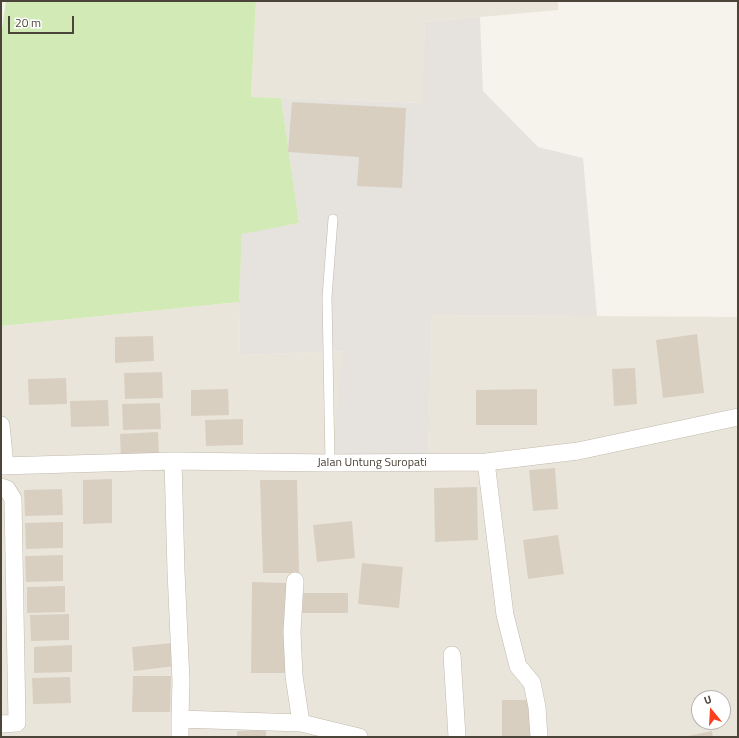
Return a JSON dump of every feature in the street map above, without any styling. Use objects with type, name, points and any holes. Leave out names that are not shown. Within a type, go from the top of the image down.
[{"type":"street","name":"Jalan Untung Suropati","points":[[3,466],[173,461],[330,463],[486,462],[578,451],[738,417]]},
{"type":"street","points":[[1,425],[3,466]]},
{"type":"street","points":[[173,461],[181,681],[180,737]]},
{"type":"street","points":[[486,462],[505,615],[518,666],[532,683],[537,707],[539,737]]},
{"type":"street","points":[[1,487],[7,489],[13,499],[18,723],[1,724]]},
{"type":"street","points":[[295,581],[292,632],[294,676],[301,724]]},
{"type":"street","points":[[452,656],[457,737]]},
{"type":"street","points":[[180,720],[301,724],[359,737]]},
{"type":"lane","points":[[330,463],[327,297],[333,219]]},
{"type":"shaded area","points":[[256,1],[558,1],[558,10],[425,22],[423,103],[251,97]]},
{"type":"shaded area","points":[[480,17],[483,91],[538,147],[583,158],[597,316],[432,315],[428,456],[333,457],[342,351],[240,355],[239,302],[242,233],[299,223],[281,98],[422,103],[425,22]]},
{"type":"shaded area","points":[[239,302],[240,355],[342,351],[428,456],[432,315],[738,317],[738,737],[1,737],[1,326]]},
{"type":"green space","points":[[6,1],[256,1],[251,97],[281,98],[299,223],[242,234],[239,302],[1,326],[1,37]]},
{"type":"building","points":[[292,102],[406,108],[402,188],[357,186],[359,157],[288,152]]},
{"type":"building","points":[[697,334],[704,393],[663,398],[656,340]]},
{"type":"building","points":[[153,336],[154,361],[115,363],[115,337]]},
{"type":"building","points":[[635,368],[637,404],[614,406],[612,369]]},
{"type":"building","points":[[162,372],[163,398],[125,399],[124,373]]},
{"type":"building","points":[[66,378],[67,404],[29,405],[28,379]]},
{"type":"building","points":[[228,389],[229,415],[191,416],[191,390]]},
{"type":"building","points":[[537,389],[537,425],[476,425],[476,390]]},
{"type":"building","points":[[108,400],[109,426],[71,427],[70,401]]},
{"type":"building","points":[[160,403],[161,429],[123,430],[122,404]]},
{"type":"building","points":[[243,419],[243,445],[206,446],[205,420]]},
{"type":"building","points":[[158,432],[159,458],[121,460],[120,434]]},
{"type":"building","points":[[555,468],[558,509],[533,511],[529,470]]},
{"type":"building","points":[[112,479],[112,523],[83,524],[83,480]]},
{"type":"building","points":[[260,480],[297,480],[299,573],[263,573]]},
{"type":"building","points":[[477,487],[478,540],[435,542],[434,488]]},
{"type":"building","points":[[62,489],[63,515],[25,516],[24,490]]},
{"type":"building","points":[[352,521],[355,558],[317,562],[313,525]]},
{"type":"building","points":[[63,522],[63,548],[26,549],[25,523]]},
{"type":"building","points":[[558,535],[564,574],[528,579],[523,540]]},
{"type":"building","points":[[63,555],[63,581],[26,582],[25,556]]},
{"type":"building","points":[[362,563],[403,567],[399,608],[358,604]]},
{"type":"building","points":[[252,582],[287,583],[285,673],[251,673]]},
{"type":"building","points":[[65,586],[65,612],[27,613],[27,587]]},
{"type":"building","points":[[303,593],[348,593],[348,613],[302,613]]},
{"type":"building","points":[[69,614],[69,640],[31,641],[30,615]]},
{"type":"building","points":[[172,643],[175,666],[134,671],[132,647]]},
{"type":"building","points":[[72,645],[72,672],[34,673],[34,647]]},
{"type":"building","points":[[133,676],[171,676],[170,712],[132,712]]},
{"type":"building","points":[[70,677],[71,703],[33,704],[32,678]]},
{"type":"building","points":[[502,700],[533,700],[532,737],[502,737]]},
{"type":"building","points":[[266,730],[266,737],[237,737],[237,731]]},
{"type":"building","points":[[712,731],[713,737],[688,737],[688,736]]}]
